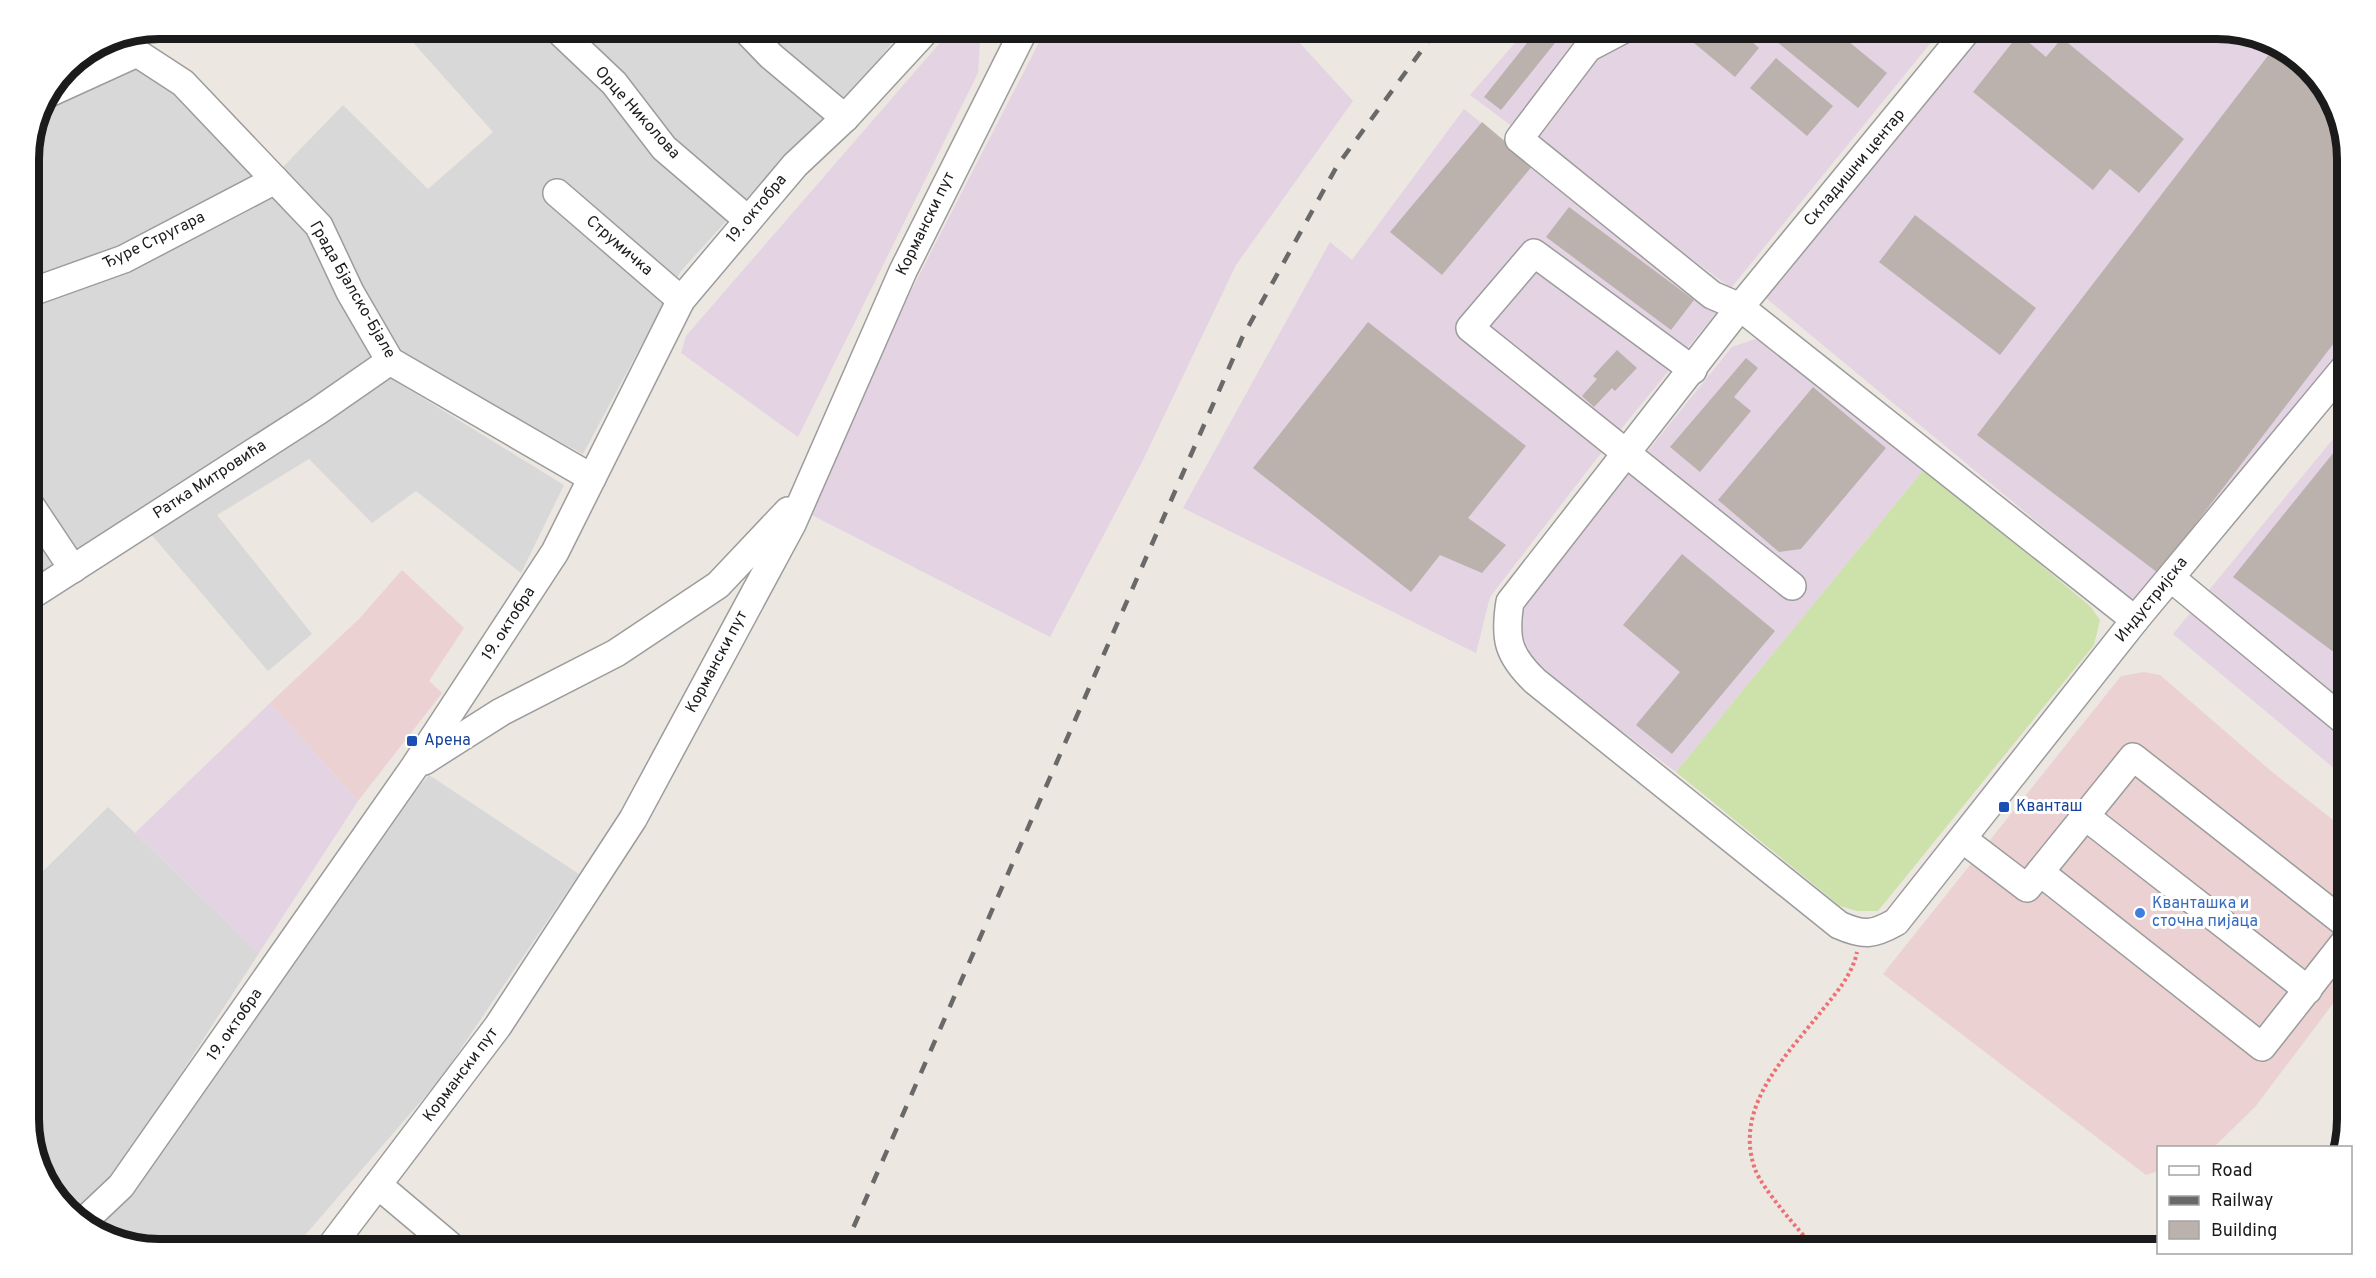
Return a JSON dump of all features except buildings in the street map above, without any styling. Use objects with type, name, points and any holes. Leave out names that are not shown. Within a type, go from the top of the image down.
[{"type":"street","name":"Орце Николова","points":[[567,39],[614,83],[664,148],[748,220]]},
{"type":"street","points":[[755,39],[771,56],[845,118]]},
{"type":"street","name":"19. октобра","points":[[89,1216],[121,1186],[415,766],[555,552],[681,300],[795,165],[845,118],[918,39]]},
{"type":"street","name":"Кормански пут","points":[[337,1239],[498,1026],[633,819],[792,524],[903,271],[1019,39]]},
{"type":"street","points":[[1604,39],[1588,48],[1519,139],[1712,296],[1740,307],[2135,620]]},
{"type":"street","name":"Складишни центар","points":[[1857,933],[1839,925],[1535,681],[1520,667],[1510,650],[1506,635],[1510,602],[1740,307],[1961,39]]},
{"type":"street","points":[[68,81],[128,45]]},
{"type":"street","name":"Града Бјалско-Бјале","points":[[128,45],[183,83],[319,226],[350,292],[390,361],[592,478]]},
{"type":"street","name":"Ђуре Стругара","points":[[39,289],[124,259],[275,180]]},
{"type":"street","name":"Струмичка","points":[[557,193],[681,300]]},
{"type":"street","points":[[1693,370],[1534,253],[1470,328],[1792,586]]},
{"type":"street","name":"Ратка Митровића","points":[[39,591],[318,411],[390,361]]},
{"type":"street","name":"Индустријска","points":[[1857,933],[1878,932],[1896,922],[1964,840],[2135,620],[2337,377]]},
{"type":"street","points":[[415,766],[501,712],[616,653],[718,585],[805,493]]},
{"type":"street","points":[[39,518],[73,569]]},
{"type":"street","points":[[2170,578],[2337,715]]},
{"type":"street","points":[[1964,840],[2027,888],[2133,757],[2337,916]]},
{"type":"street","points":[[2085,816],[2308,990]]},
{"type":"street","points":[[2040,872],[2262,1047],[2337,953]]},
{"type":"street","points":[[378,1185],[441,1239]]},
{"type":"path","points":[[1807,1239],[1756,1171],[1749,1145],[1751,1128],[1759,1097],[1773,1072],[1851,971],[1857,953],[1857,933]]},
{"type":"shaded area","points":[[410,39],[895,39],[871,69],[768,175],[681,271],[583,454],[442,379],[396,350],[281,169],[343,105],[428,189],[493,132]]},
{"type":"shaded area","points":[[943,39],[980,41],[978,73],[798,437],[681,353],[686,336]]},
{"type":"shaded area","points":[[1041,39],[1296,39],[1353,101],[1236,265],[1142,462],[1050,637],[806,512],[910,293]]},
{"type":"shaded area","points":[[1518,39],[1934,39],[1731,288],[1470,95]]},
{"type":"shaded area","points":[[1979,39],[2217,39],[2248,43],[2270,51],[2296,69],[2317,92],[2331,120],[2337,151],[2337,362],[2139,606],[1766,298]]},
{"type":"shaded area","points":[[119,45],[180,92],[306,233],[370,349],[395,381],[564,485],[521,573],[416,491],[372,523],[309,459],[217,515],[312,634],[268,671],[150,533],[39,606],[40,143],[45,120],[59,92],[74,74],[92,59]]},
{"type":"shaded area","points":[[1464,109],[1716,313],[1594,462],[1490,597],[1476,653],[1183,508],[1330,242],[1352,260]]},
{"type":"shaded area","points":[[1755,339],[1767,341],[1925,468],[1676,772],[1535,666],[1522,633],[1522,612],[1532,594],[1732,347]]},
{"type":"shaded area","points":[[2337,434],[2337,771],[2173,634]]},
{"type":"shaded area","points":[[402,570],[464,628],[429,681],[442,693],[358,801],[270,703],[359,619]]},
{"type":"shaded area","name":"Кванташка и сточна пијаца","points":[[2144,672],[2160,675],[2271,771],[2337,823],[2337,998],[2255,1107],[2216,1145],[2157,1146],[2157,1171],[2146,1175],[1883,974],[2121,676]]},
{"type":"shaded area","points":[[270,703],[358,801],[259,953],[135,833]]},
{"type":"shaded area","points":[[429,775],[579,874],[441,1078],[302,1239],[143,1238],[113,1230],[97,1222],[383,829]]},
{"type":"shaded area","points":[[108,807],[259,953],[116,1174],[78,1207],[59,1186],[51,1172],[45,1158],[39,1127],[39,875]]},
{"type":"green space","points":[[1925,468],[2091,607],[2100,620],[2094,645],[1878,911],[1857,911],[1840,906],[1676,772]]},
{"type":"railway","points":[[848,1239],[1242,338],[1337,166],[1430,39]]},
{"type":"place","name":"Арена","points":[[412,741]]},
{"type":"place","name":"Кванташ","points":[[2004,807]]},
{"type":"place","name":"Кванташка и сточна пијаца","points":[[2140,913]]}]
